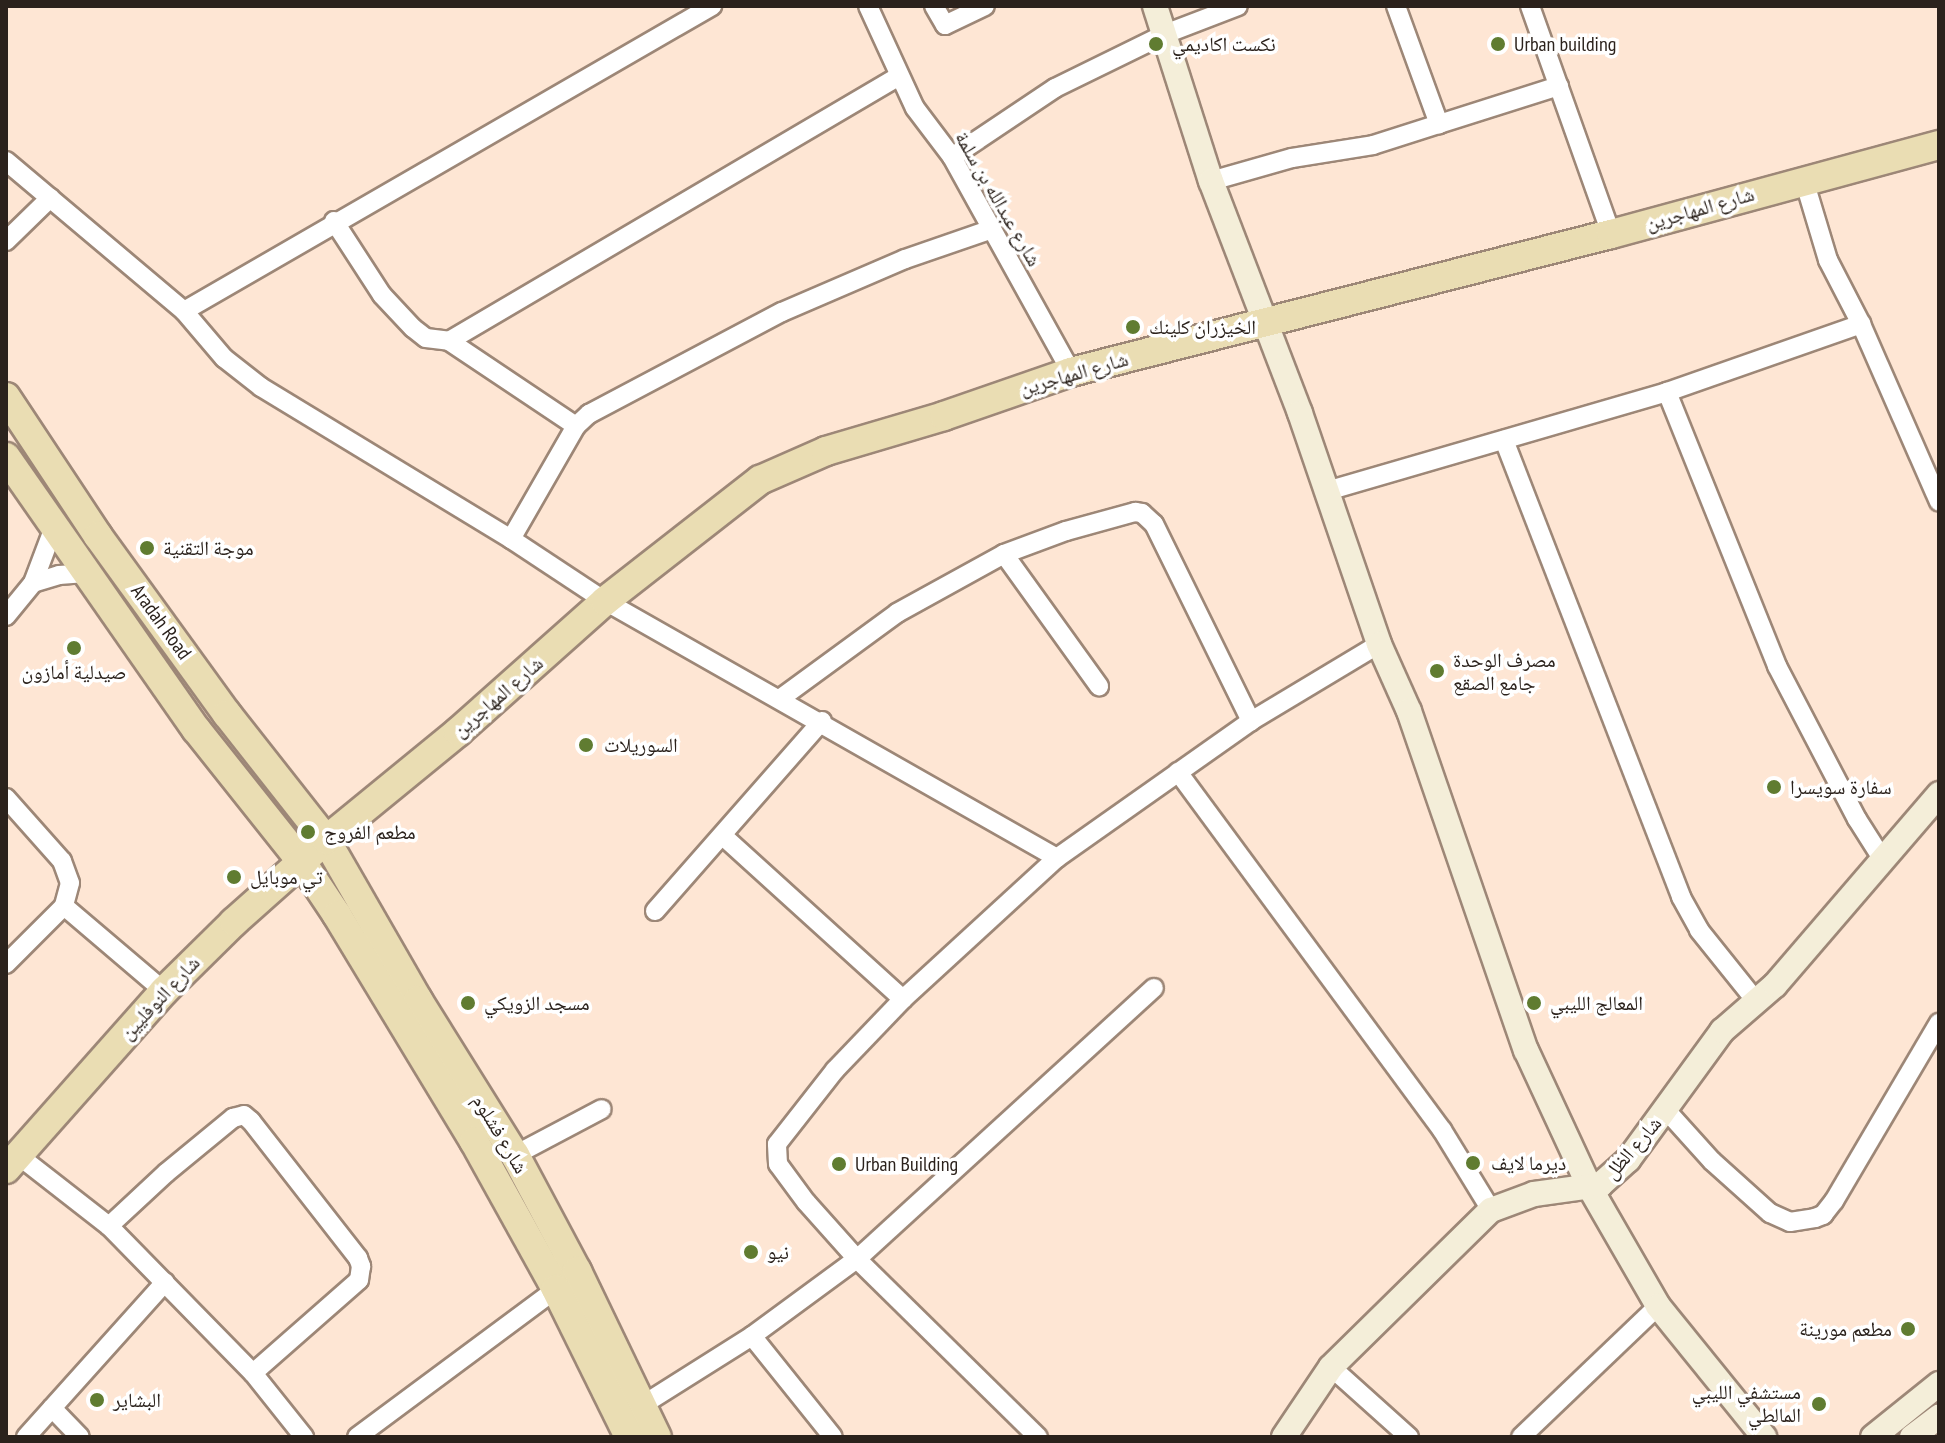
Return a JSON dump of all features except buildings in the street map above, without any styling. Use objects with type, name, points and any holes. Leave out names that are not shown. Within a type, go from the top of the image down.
[{"type":"main road","points":[[1155,6],[1211,181],[1300,413],[1379,644],[1409,711],[1526,1050],[1590,1188],[1658,1306],[1764,1437]]},
{"type":"main road","name":"شارع المهاجرين","points":[[326,840],[434,753],[605,601],[760,480],[826,451],[944,416],[1071,372],[1611,234],[1939,145]]},
{"type":"main road","name":"Aradah Road","points":[[6,397],[98,536],[209,689],[326,840]]},
{"type":"main road","name":"Aradah Road","points":[[6,457],[196,729],[301,861]]},
{"type":"main road","name":"شارع الظل","points":[[1284,1437],[1331,1367],[1491,1210],[1534,1194],[1600,1185],[1628,1160],[1722,1031],[1775,985],[1939,794]]},
{"type":"main road","name":"شارع النوفليين","points":[[12,1162],[164,991],[326,840]]},
{"type":"main road","name":"شارع فشلوم","points":[[326,840],[629,1437]]},
{"type":"main road","name":"شارع فشلوم","points":[[301,861],[515,1155],[577,1271],[657,1437]]},
{"type":"main road","points":[[1873,1437],[1939,1384]]},
{"type":"main road","points":[[1912,1437],[1939,1417]]},
{"type":"street","points":[[184,311],[334,221],[712,6]]},
{"type":"street","name":"شارع عبدالله بن سلمة","points":[[868,6],[918,113],[952,157],[1071,372]]},
{"type":"street","points":[[934,6],[945,25],[985,6]]},
{"type":"street","points":[[952,157],[1055,88],[1165,34],[1238,6]]},
{"type":"street","points":[[1396,6],[1439,124]]},
{"type":"street","points":[[1530,6],[1611,234]]},
{"type":"street","points":[[449,341],[899,76]]},
{"type":"street","points":[[1211,181],[1292,158],[1373,145],[1559,86]]},
{"type":"street","points":[[6,161],[184,311],[224,358],[261,387],[511,539],[605,601],[822,721],[1057,858]]},
{"type":"street","points":[[1804,180],[1828,260],[1861,324],[1939,502]]},
{"type":"street","points":[[6,241],[50,198]]},
{"type":"street","points":[[334,221],[397,315],[426,338],[449,341],[576,426]]},
{"type":"street","points":[[511,539],[576,426],[639,385],[782,312],[905,259],[992,229]]},
{"type":"street","points":[[1327,491],[1667,392],[1861,324]]},
{"type":"street","points":[[1667,392],[1777,666],[1857,819],[1883,860]]},
{"type":"street","points":[[1504,440],[1681,897],[1699,930],[1755,1000]]},
{"type":"street","points":[[781,698],[897,613],[1004,554],[1066,531],[1142,513],[1154,524],[1251,721]]},
{"type":"street","points":[[6,616],[33,583],[54,527]]},
{"type":"street","points":[[1004,554],[1099,686]]},
{"type":"street","points":[[33,583],[59,575],[86,573]]},
{"type":"street","points":[[1038,1437],[857,1259],[788,1181],[778,1164],[776,1150],[792,1120],[903,999],[1057,858],[1251,721],[1379,644]]},
{"type":"street","points":[[655,911],[822,721]]},
{"type":"street","points":[[1178,772],[1442,1130],[1491,1210]]},
{"type":"street","points":[[6,798],[62,861],[70,883],[64,906],[6,964]]},
{"type":"street","points":[[723,836],[903,999]]},
{"type":"street","points":[[64,906],[164,991]]},
{"type":"street","points":[[641,1406],[752,1336],[857,1259],[1154,988]]},
{"type":"street","points":[[1666,1110],[1712,1161],[1770,1213],[1790,1222],[1815,1218],[1823,1215],[1834,1201],[1939,1023]]},
{"type":"street","points":[[515,1155],[602,1109]]},
{"type":"street","points":[[109,1226],[166,1173],[233,1118],[244,1115],[251,1121],[358,1258],[361,1266],[359,1280],[253,1373]]},
{"type":"street","points":[[12,1162],[109,1226],[253,1373],[304,1437]]},
{"type":"street","points":[[26,1437],[165,1282]]},
{"type":"street","points":[[357,1437],[556,1289]]},
{"type":"street","points":[[1521,1437],[1658,1306]]},
{"type":"street","points":[[752,1336],[833,1437]]},
{"type":"street","points":[[1331,1367],[1409,1437]]},
{"type":"street","points":[[52,1408],[80,1437]]},
{"type":"place","name":"نكست اكاديمي","points":[[1156,44]]},
{"type":"place","name":"Urban building","points":[[1498,44]]},
{"type":"place","name":"الخيزران كلينك","points":[[1133,327]]},
{"type":"place","name":"موجة التقنية","points":[[147,548]]},
{"type":"place","name":"صيدلية أمازون","points":[[74,648]]},
{"type":"place","name":"مصرف الوحدة جامع الصقع","points":[[1437,671]]},
{"type":"place","name":"السوريلات","points":[[586,745]]},
{"type":"place","name":"سفارة سويسرا","points":[[1774,787]]},
{"type":"place","name":"مطعم الفروج","points":[[308,832]]},
{"type":"place","name":"تي موبايل","points":[[234,877]]},
{"type":"place","name":"مسجد الزويكي","points":[[468,1003]]},
{"type":"place","name":"المعالج الليبي","points":[[1534,1003]]},
{"type":"place","name":"ديرما لايف","points":[[1473,1163]]},
{"type":"place","name":"Urban Building","points":[[839,1164]]},
{"type":"place","name":"نيو","points":[[751,1252]]},
{"type":"place","name":"مطعم مورينة","points":[[1908,1329]]},
{"type":"place","name":"البشاير","points":[[97,1400]]},
{"type":"place","name":"مستشفي الليبي المالطي","points":[[1819,1404]]}]
